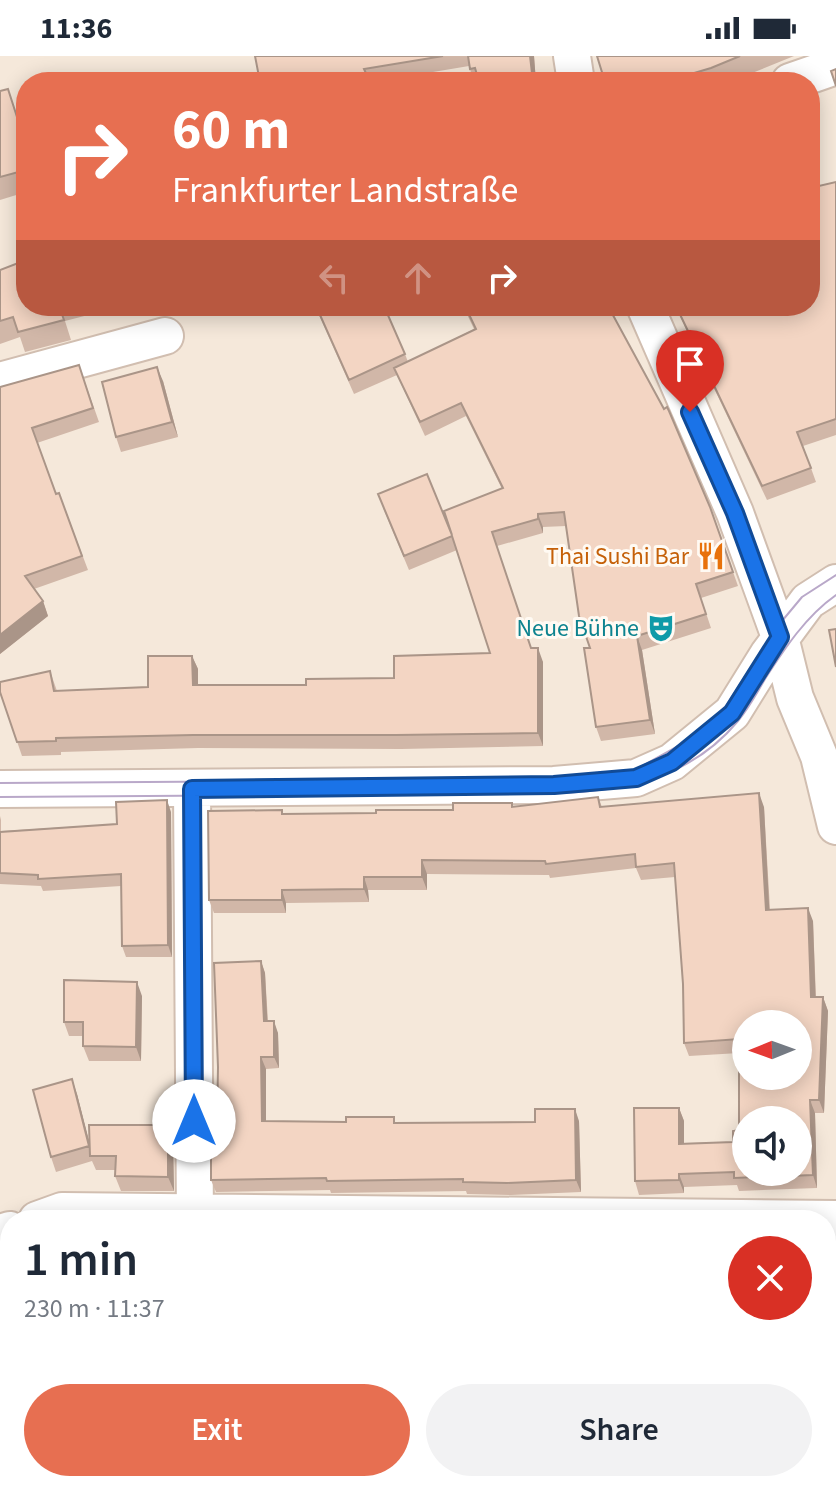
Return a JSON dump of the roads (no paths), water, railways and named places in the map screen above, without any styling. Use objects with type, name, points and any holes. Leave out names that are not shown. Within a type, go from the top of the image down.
[{"type":"street","points":[[811,72],[830,63]]},
{"type":"street","points":[[649,316],[735,513],[780,637],[790,683],[819,756],[836,826]]},
{"type":"street","points":[[0,381],[165,336]]},
{"type":"street","points":[[0,788],[554,785],[636,778],[672,762],[732,713],[780,637],[808,601],[836,583]]},
{"type":"street","points":[[192,789],[195,1210]]},
{"type":"tram line","points":[[0,783],[554,779],[635,770],[694,737],[726,706],[777,627],[802,597],[836,575]]},
{"type":"tram line","points":[[0,797],[555,793],[632,785],[678,768],[720,740],[746,711],[797,633],[836,595]]},
{"type":"place","name":"Thai Sushi Bar","points":[[711,556]]},
{"type":"place","name":"Neue Bühne","points":[[661,628]]}]
